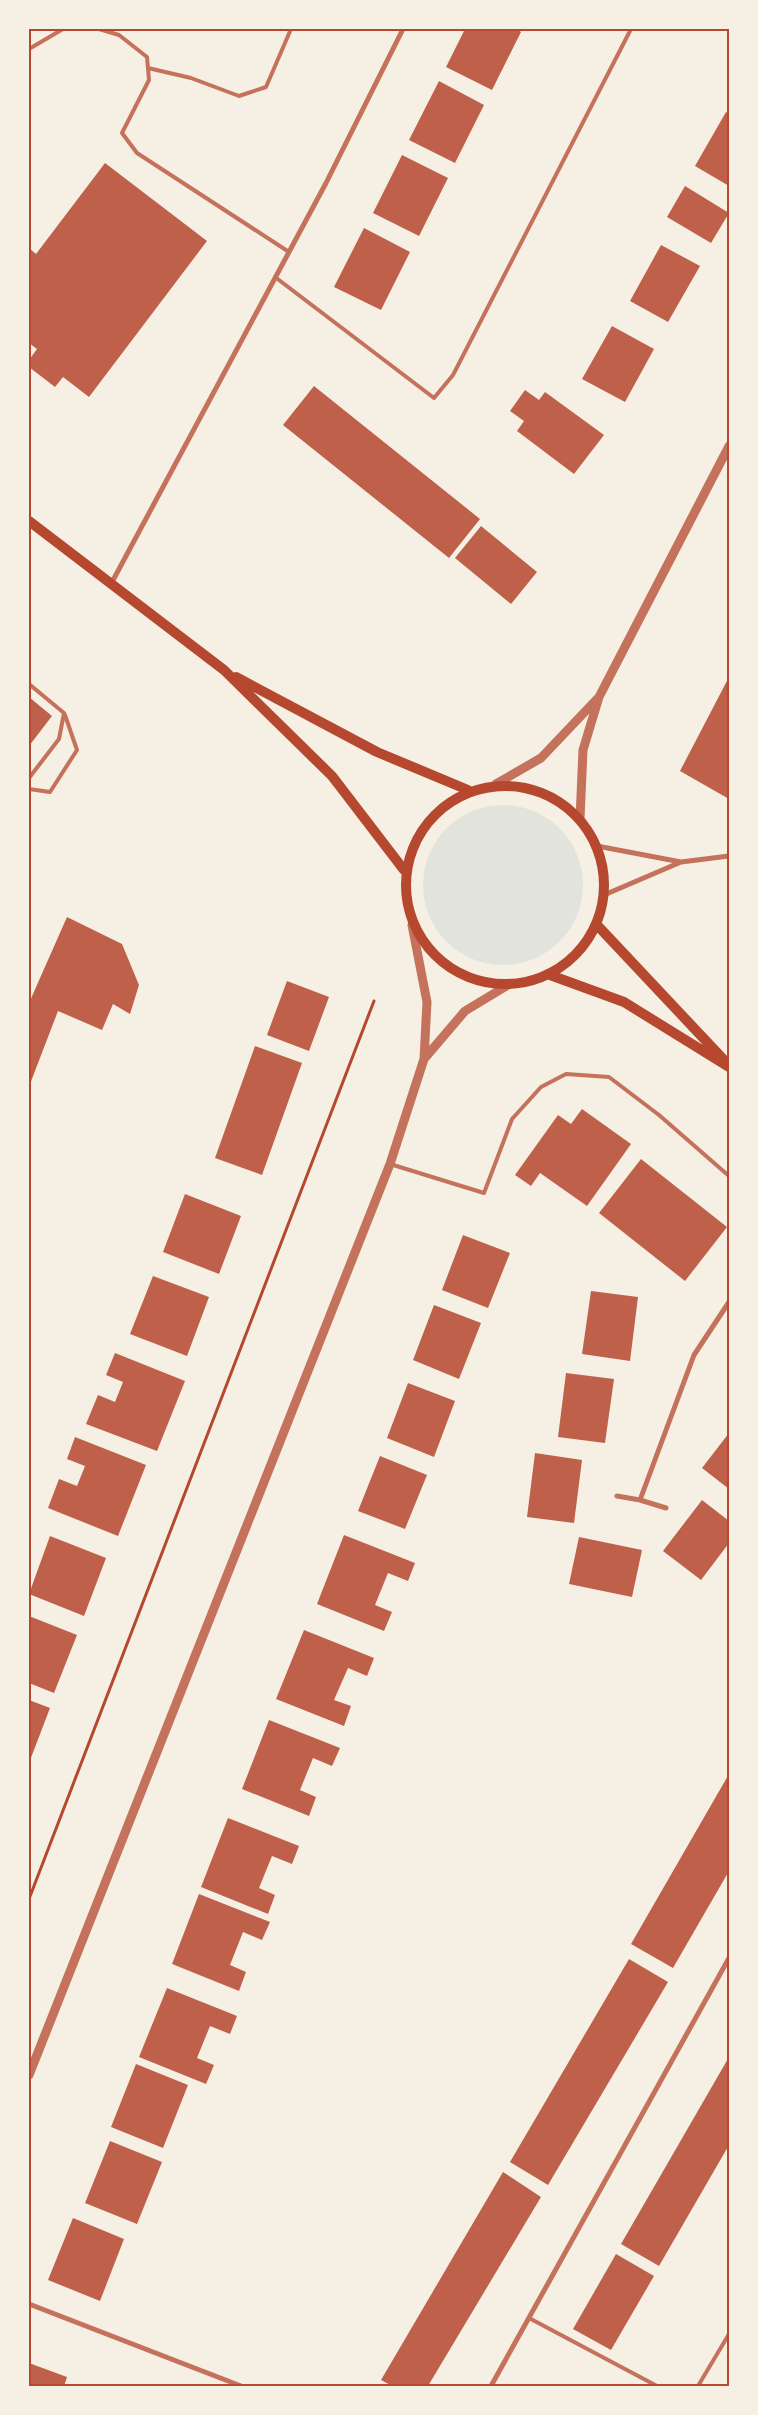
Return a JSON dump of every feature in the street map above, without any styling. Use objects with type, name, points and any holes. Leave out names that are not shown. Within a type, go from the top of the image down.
[{"type":"main road","points":[[29,521],[110,585],[224,670],[332,776],[404,870],[412,925],[451,970],[508,985],[530,982],[550,974],[579,955],[597,925],[604,896],[598,846],[580,819],[543,792],[496,784],[468,790],[425,822],[404,870]]},
{"type":"main road","points":[[224,670],[377,752],[468,790]]},
{"type":"main road","points":[[597,925],[729,1066]]},
{"type":"main road","points":[[550,974],[624,1002],[729,1066]]},
{"type":"street","points":[[110,585],[289,252],[403,29]]},
{"type":"street","points":[[580,819],[583,750],[599,697],[729,446]]},
{"type":"street","points":[[496,784],[541,758],[599,697]]},
{"type":"street","points":[[598,846],[682,862]]},
{"type":"street","points":[[604,896],[682,862],[729,856]]},
{"type":"street","points":[[29,2075],[390,1164],[424,1060],[427,1002],[412,925]]},
{"type":"street","points":[[424,1060],[465,1011],[508,985]]},
{"type":"street","points":[[640,1500],[694,1355],[729,1302]]},
{"type":"street","points":[[617,1496],[640,1500],[666,1508]]},
{"type":"street","points":[[491,2386],[729,1958]]},
{"type":"street","points":[[29,2304],[241,2386]]},
{"type":"lane","points":[[29,48],[63,29]]},
{"type":"lane","points":[[99,29],[119,35],[147,57],[149,80],[122,133],[132,147],[138,154],[289,252]]},
{"type":"lane","points":[[148,68],[192,78],[239,96],[266,88],[291,29]]},
{"type":"lane","points":[[275,277],[434,398],[454,376],[630,29]]},
{"type":"lane","points":[[29,684],[64,713],[76,750],[50,792],[29,789]]},
{"type":"lane","points":[[29,778],[59,739],[64,713]]},
{"type":"lane","points":[[390,1164],[484,1193],[512,1119],[541,1087],[566,1074],[609,1077],[659,1116],[729,1176]]},
{"type":"lane","points":[[529,2318],[657,2386]]},
{"type":"lane","points":[[698,2386],[729,2334]]},
{"type":"path","points":[[29,1899],[374,1001]]},
{"type":"shaded area","points":[[511,805],[541,814],[560,828],[570,840],[577,854],[582,869],[582,901],[577,916],[570,930],[560,942],[548,952],[526,962],[511,965],[495,965],[480,962],[458,952],[436,930],[424,901],[423,877],[426,862],[436,840],[458,818],[487,806]]},
{"type":"building","points":[[465,29],[516,29],[521,32],[492,90],[446,67]]},
{"type":"building","points":[[439,81],[484,105],[455,163],[409,140]]},
{"type":"building","points":[[726,112],[729,114],[729,186],[695,166]]},
{"type":"building","points":[[402,155],[448,178],[419,236],[373,213]]},
{"type":"building","points":[[105,163],[207,241],[89,397],[63,377],[55,387],[29,367],[29,360],[37,349],[29,343],[29,248],[36,254]]},
{"type":"building","points":[[685,186],[729,213],[711,243],[667,217]]},
{"type":"building","points":[[364,228],[410,252],[381,310],[334,287]]},
{"type":"building","points":[[661,245],[700,266],[668,322],[630,301]]},
{"type":"building","points":[[612,326],[654,349],[625,402],[582,379]]},
{"type":"building","points":[[314,386],[480,519],[449,558],[283,425]]},
{"type":"building","points":[[525,390],[539,400],[545,392],[604,435],[574,474],[517,431],[524,421],[510,411]]},
{"type":"building","points":[[481,526],[537,572],[511,604],[455,558]]},
{"type":"building","points":[[729,677],[729,799],[680,771]]},
{"type":"building","points":[[29,697],[52,716],[29,746]]},
{"type":"building","points":[[67,917],[122,944],[139,985],[130,1014],[113,1004],[102,1030],[58,1011],[30,1084],[29,1003]]},
{"type":"building","points":[[287,981],[329,997],[309,1051],[267,1035]]},
{"type":"building","points":[[255,1046],[302,1063],[262,1175],[215,1158]]},
{"type":"building","points":[[582,1109],[631,1144],[587,1206],[540,1173],[531,1186],[515,1175],[558,1115],[571,1124]]},
{"type":"building","points":[[641,1159],[727,1227],[685,1281],[599,1213]]},
{"type":"building","points":[[185,1194],[241,1216],[219,1274],[163,1252]]},
{"type":"building","points":[[463,1235],[510,1253],[488,1308],[442,1290]]},
{"type":"building","points":[[153,1276],[209,1297],[187,1356],[130,1334]]},
{"type":"building","points":[[591,1291],[638,1297],[630,1361],[582,1354]]},
{"type":"building","points":[[434,1305],[481,1323],[459,1379],[413,1360]]},
{"type":"building","points":[[115,1353],[185,1381],[157,1451],[86,1424],[98,1395],[115,1402],[123,1382],[106,1375]]},
{"type":"building","points":[[566,1373],[614,1379],[605,1443],[558,1437]]},
{"type":"building","points":[[408,1383],[455,1401],[434,1457],[387,1438]]},
{"type":"building","points":[[729,1433],[729,1489],[702,1468]]},
{"type":"building","points":[[75,1437],[146,1465],[118,1536],[48,1508],[59,1479],[77,1486],[85,1466],[67,1459]]},
{"type":"building","points":[[535,1453],[582,1460],[574,1523],[527,1517]]},
{"type":"building","points":[[380,1456],[427,1475],[405,1529],[358,1511]]},
{"type":"building","points":[[702,1500],[729,1521],[729,1543],[701,1580],[663,1551]]},
{"type":"building","points":[[344,1535],[415,1563],[408,1581],[388,1573],[375,1605],[392,1612],[384,1631],[317,1604]]},
{"type":"building","points":[[50,1536],[106,1558],[84,1616],[29,1594]]},
{"type":"building","points":[[579,1537],[642,1550],[632,1597],[569,1584]]},
{"type":"building","points":[[29,1616],[77,1635],[54,1693],[29,1683]]},
{"type":"building","points":[[304,1630],[374,1658],[367,1676],[348,1668],[334,1700],[351,1706],[344,1726],[276,1699]]},
{"type":"building","points":[[29,1700],[50,1708],[29,1763]]},
{"type":"building","points":[[269,1720],[340,1748],[332,1766],[313,1758],[300,1790],[316,1797],[309,1816],[242,1789]]},
{"type":"building","points":[[729,1774],[729,1871],[673,1968],[631,1944]]},
{"type":"building","points":[[228,1818],[299,1846],[292,1864],[272,1856],[259,1888],[275,1895],[268,1914],[201,1887]]},
{"type":"building","points":[[199,1894],[270,1922],[262,1940],[243,1932],[230,1965],[246,1972],[239,1991],[172,1964]]},
{"type":"building","points":[[629,1959],[668,1982],[548,2185],[510,2162]]},
{"type":"building","points":[[167,1988],[237,2016],[230,2034],[210,2026],[197,2058],[214,2065],[206,2084],[139,2057]]},
{"type":"building","points":[[729,2057],[729,2145],[659,2266],[621,2244]]},
{"type":"building","points":[[136,2064],[188,2085],[163,2148],[111,2127]]},
{"type":"building","points":[[110,2141],[162,2162],[137,2224],[85,2203]]},
{"type":"building","points":[[503,2172],[541,2197],[428,2386],[392,2386],[381,2380]]},
{"type":"building","points":[[73,2218],[124,2239],[100,2301],[48,2280]]},
{"type":"building","points":[[616,2254],[654,2276],[611,2350],[573,2329]]},
{"type":"building","points":[[29,2363],[67,2377],[64,2386],[29,2386]]}]
